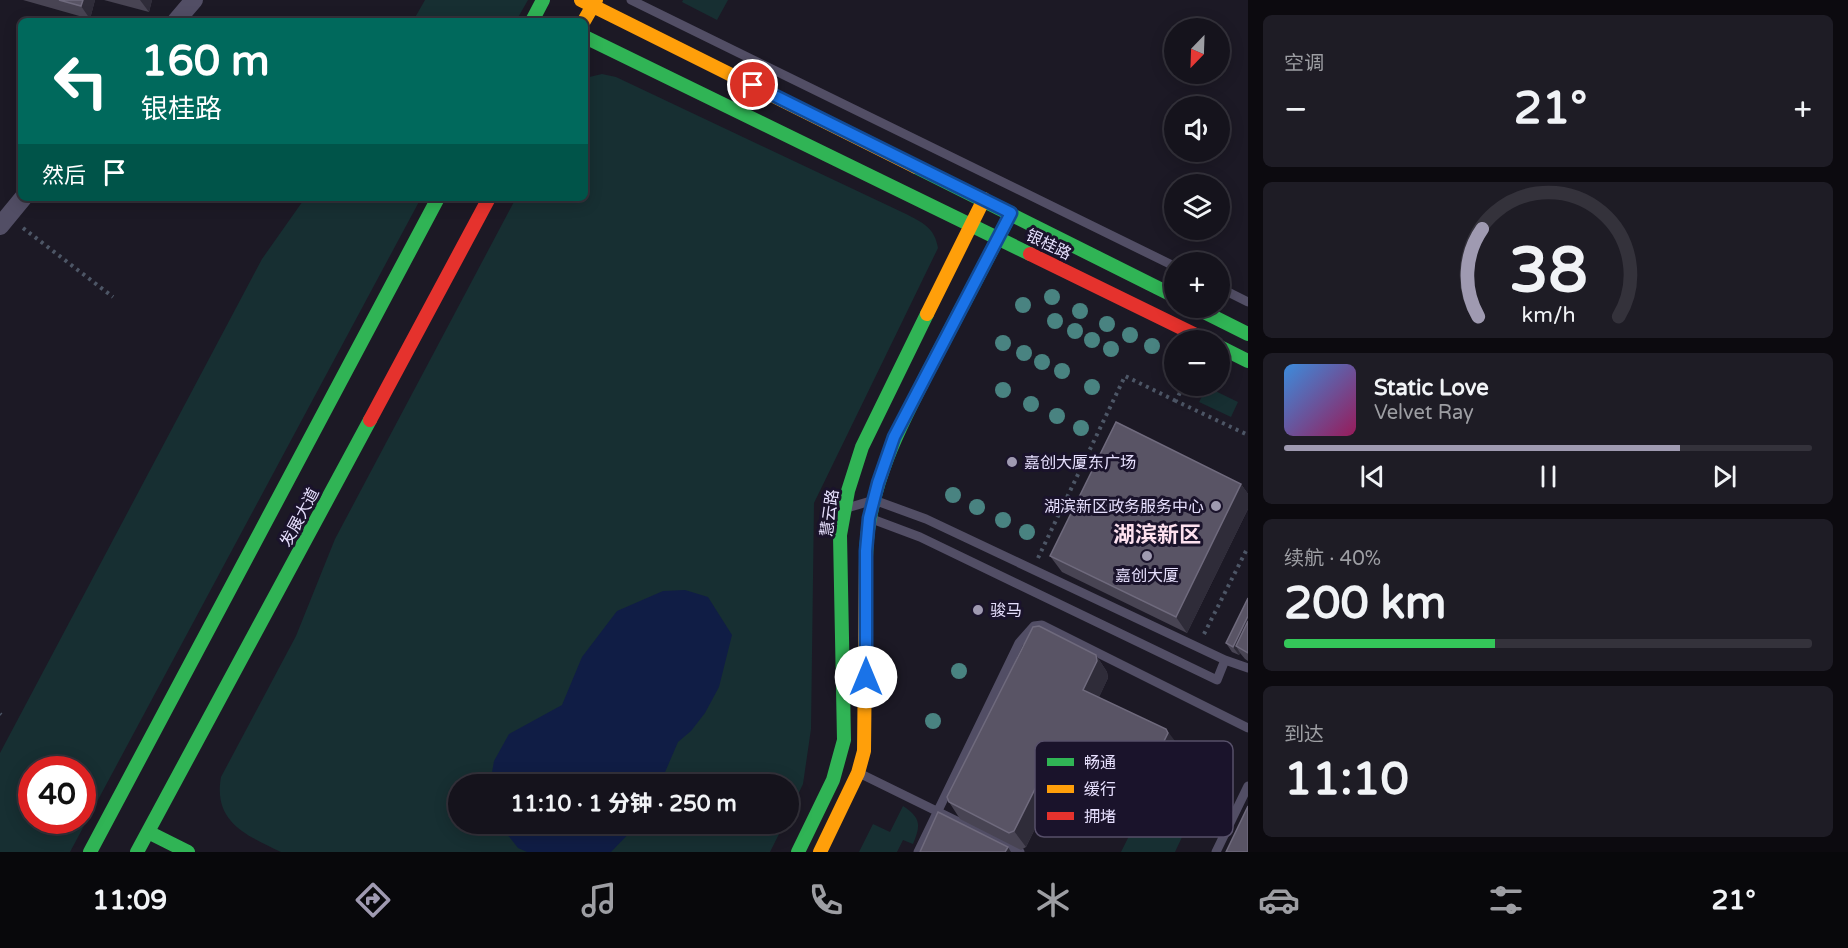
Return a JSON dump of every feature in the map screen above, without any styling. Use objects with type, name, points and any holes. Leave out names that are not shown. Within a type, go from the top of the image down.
[{"type":"street","points":[[179,18],[194,0]]},
{"type":"street","points":[[534,17],[543,0]]},
{"type":"street","points":[[585,18],[590,2]]},
{"type":"street","name":"银桂路","points":[[590,2],[1164,291]]},
{"type":"street","name":"银桂路","points":[[588,38],[1186,330]]},
{"type":"street","name":"慧云路","points":[[798,852],[833,780],[844,740],[840,535],[862,447],[984,199]]},
{"type":"street","points":[[4,222],[21,201]]},
{"type":"street","name":"发展大道","points":[[90,852],[436,201]]},
{"type":"street","name":"发展大道","points":[[137,852],[487,201]]},
{"type":"street","points":[[820,852],[858,773],[864,751],[866,558],[869,518],[874,501],[894,437],[1011,213]]},
{"type":"street","points":[[1216,318],[1248,334]]},
{"type":"street","points":[[1230,352],[1248,361]]},
{"type":"street","points":[[148,832],[188,852]]},
{"type":"lane","points":[[631,0],[1164,261]]},
{"type":"lane","points":[[1230,293],[1248,302]]},
{"type":"lane","points":[[845,509],[874,501],[926,519],[1197,647],[1248,668]]},
{"type":"lane","points":[[845,509],[920,537],[1217,680],[1226,660]]},
{"type":"lane","points":[[918,852],[1019,644],[1034,626],[1042,625],[1248,728]]},
{"type":"lane","points":[[858,773],[1020,852]]},
{"type":"lane","points":[[1233,820],[1248,786]]},
{"type":"path","points":[[4,222],[113,297]]},
{"type":"path","points":[[1033,569],[1125,376],[1248,436]]},
{"type":"path","points":[[1176,401],[1178,396]]},
{"type":"path","points":[[1197,647],[1248,547]]},
{"type":"green space","points":[[425,0],[528,0],[518,18],[415,18]]},
{"type":"green space","points":[[683,0],[728,0],[717,20],[682,2]]},
{"type":"green space","points":[[602,74],[616,77],[906,214],[927,226],[934,235],[938,248],[814,503],[811,729],[803,784],[799,792],[799,774],[448,774],[448,834],[779,834],[770,852],[281,852],[245,833],[227,816],[220,792],[221,777],[296,636],[335,539],[514,201],[588,201],[588,77]]},
{"type":"green space","points":[[303,201],[419,201],[96,804],[96,756],[18,756],[18,834],[80,834],[70,852],[0,852],[0,753],[262,259]]},
{"type":"green space","points":[[1202,396],[1226,396],[1238,402],[1231,417],[1199,402]]},
{"type":"green space","points":[[903,806],[913,814],[918,822],[913,844],[903,840],[897,852],[859,852],[873,824],[890,832]]},
{"type":"green space","points":[[1128,837],[1182,837],[1175,852],[1121,852]]},
{"type":"water","points":[[685,590],[708,597],[732,635],[719,687],[705,713],[691,731],[678,742],[664,774],[492,774],[494,761],[509,734],[562,705],[582,657],[617,611],[663,591]]},
{"type":"water","points":[[507,834],[628,834],[611,852],[527,852],[518,848]]},
{"type":"building","points":[[59,0],[83,0],[81,6]]},
{"type":"building","points":[[1116,422],[1241,484],[1176,617],[1050,556]]},
{"type":"building","points":[[1248,598],[1248,616],[1233,647],[1226,643]]},
{"type":"building","points":[[1248,621],[1248,653],[1236,646]]},
{"type":"building","points":[[1039,626],[1096,655],[1097,661],[1083,690],[1166,729],[1168,733],[1164,741],[1035,741],[1035,789],[1014,831],[1009,833],[949,802],[947,797],[1033,627]]},
{"type":"building","points":[[1248,806],[1248,852],[1226,852]]},
{"type":"building","points":[[938,812],[1008,847],[1005,852],[920,852]]},
{"type":"traffic: fast","points":[[534,18],[543,0]]},
{"type":"traffic: fast","points":[[588,38],[1030,254]]},
{"type":"traffic: fast","points":[[916,167],[1164,291]]},
{"type":"traffic: fast","points":[[90,852],[436,201]]},
{"type":"traffic: fast","points":[[866,557],[873,502],[891,448],[915,397],[1011,213]]},
{"type":"traffic: fast","points":[[798,852],[833,780],[844,740],[840,535],[848,491],[862,447],[927,314]]},
{"type":"traffic: fast","points":[[1216,318],[1248,334]]},
{"type":"traffic: fast","points":[[1230,352],[1248,361]]},
{"type":"traffic: fast","points":[[137,852],[370,420]]},
{"type":"traffic: fast","points":[[148,832],[188,852]]},
{"type":"traffic: slow","points":[[581,0],[916,167]]},
{"type":"traffic: slow","points":[[586,18],[596,0]]},
{"type":"traffic: slow","points":[[927,314],[984,199]]},
{"type":"traffic: slow","points":[[820,852],[858,773],[864,751],[866,557]]},
{"type":"traffic: jam","points":[[370,420],[487,201]]},
{"type":"traffic: jam","points":[[1030,254],[1186,330]]},
{"type":"place","name":"嘉创大厦东广场","points":[[1012,462]]},
{"type":"place","name":"湖滨新区政务服务中心","points":[[1216,506]]},
{"type":"place","name":"嘉创大厦","points":[[1147,556]]},
{"type":"place","name":"骏马","points":[[978,610]]},
{"type":"district","name":"湖滨新区","points":[[1157,534]]},
{"type":"route","points":[[753,85],[1011,213],[894,437],[878,483],[869,518],[866,551],[866,677]]}]
